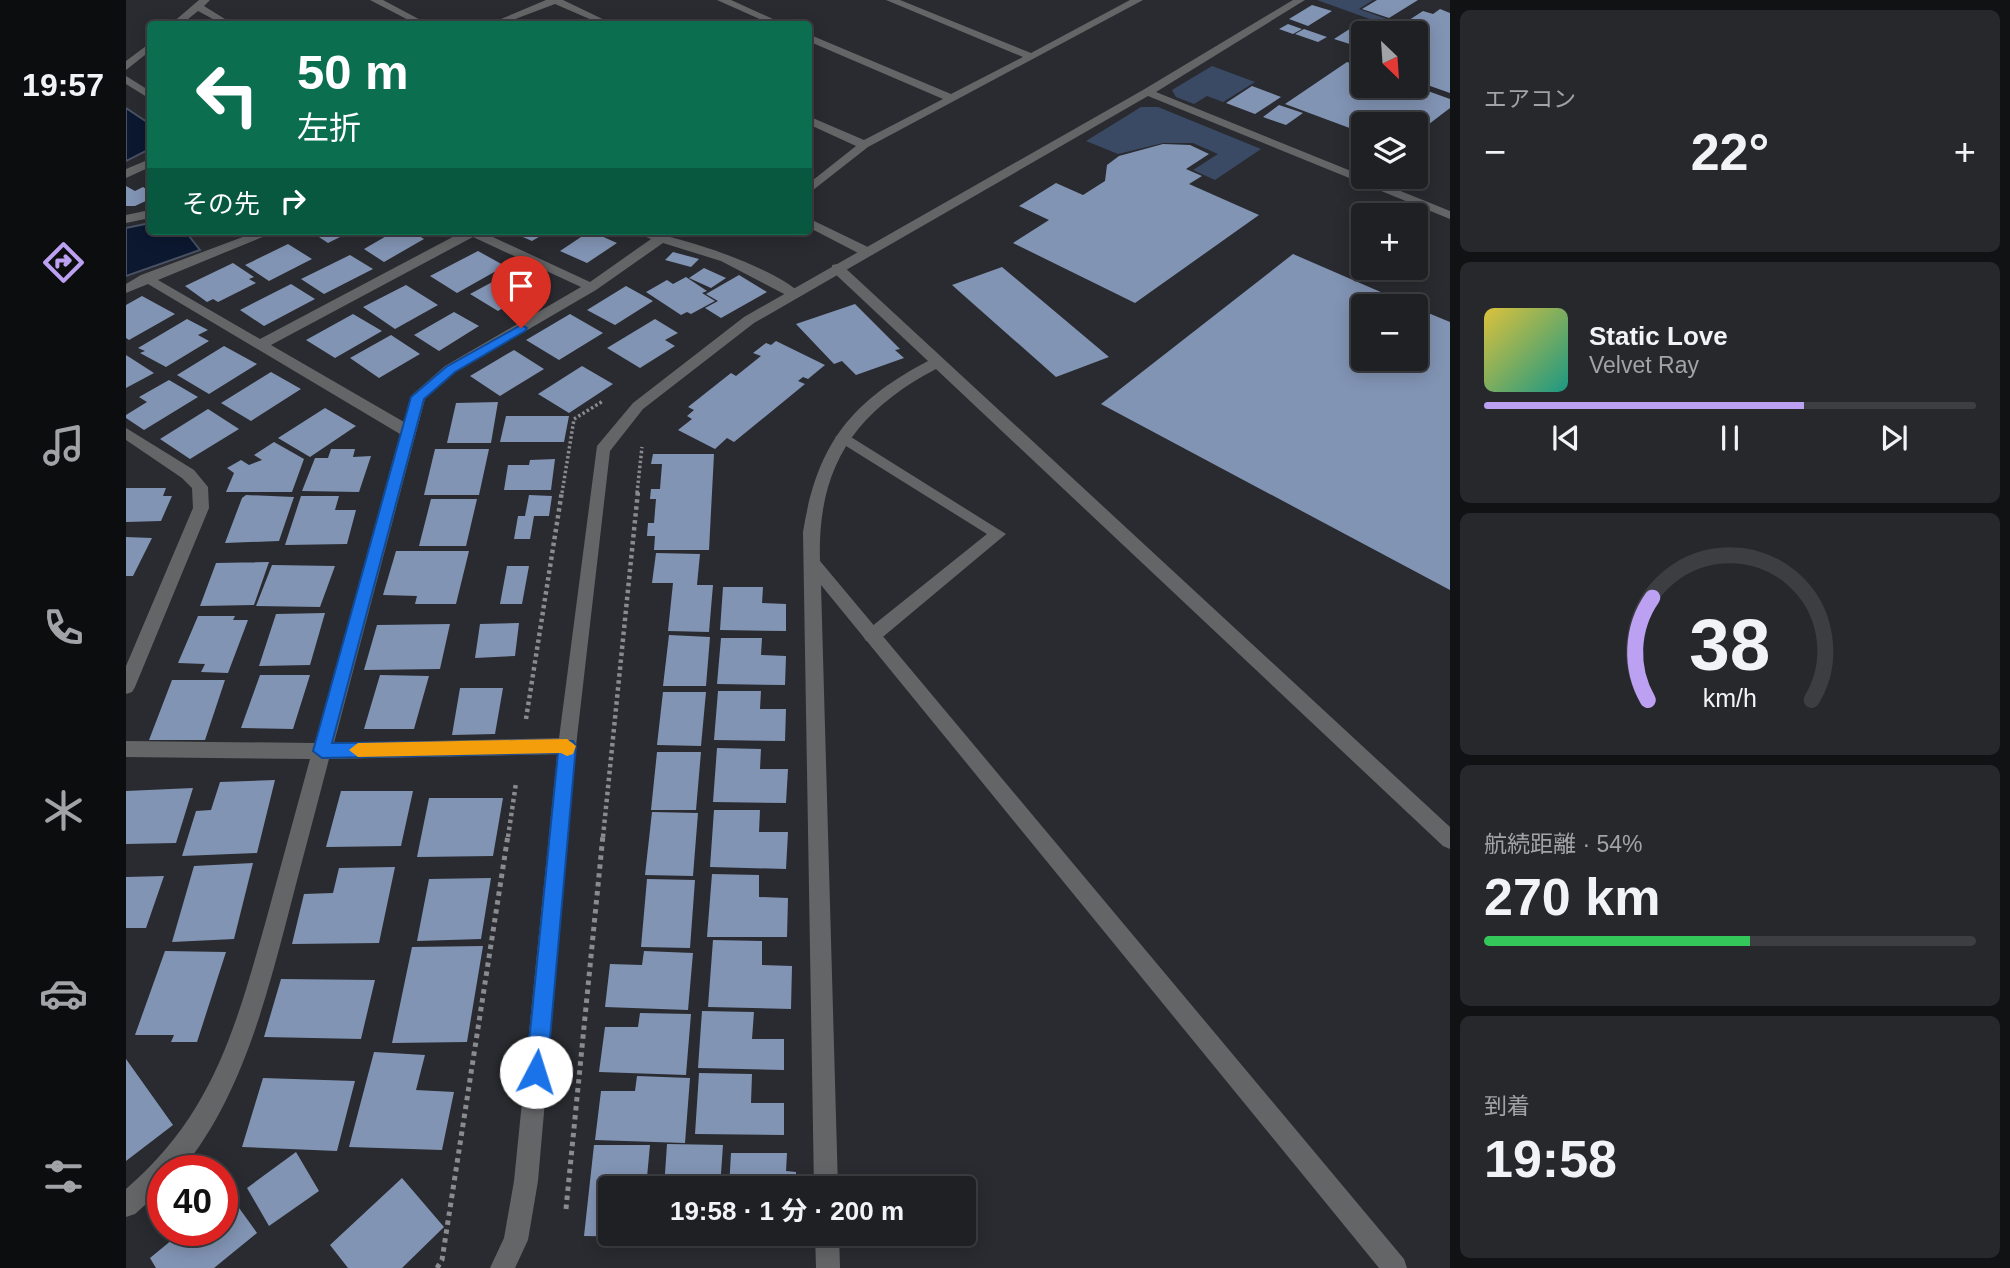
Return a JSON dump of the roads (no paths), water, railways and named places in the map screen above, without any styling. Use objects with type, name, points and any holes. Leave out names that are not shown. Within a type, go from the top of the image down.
[{"type":"street","points":[[375,0],[417,21]]},
{"type":"street","points":[[502,21],[555,0],[601,21]]},
{"type":"street","points":[[722,0],[772,21]]},
{"type":"street","points":[[891,0],[1030,56]]},
{"type":"street","points":[[812,187],[863,145],[1138,0]]},
{"type":"street","points":[[502,1268],[516,1240],[526,1181],[567,746],[602,450],[638,406],[749,320],[1147,92],[1300,0]]},
{"type":"street","points":[[180,21],[202,3],[224,21]]},
{"type":"street","points":[[812,39],[950,98]]},
{"type":"street","points":[[126,67],[147,50]]},
{"type":"street","points":[[126,79],[147,94]]},
{"type":"street","points":[[1147,92],[1450,215]]},
{"type":"street","points":[[812,121],[863,145]]},
{"type":"street","points":[[126,174],[147,164]]},
{"type":"street","points":[[126,219],[147,215]]},
{"type":"street","points":[[812,224],[867,252]]},
{"type":"street","points":[[126,289],[146,278],[260,235]]},
{"type":"street","points":[[260,345],[465,235]]},
{"type":"street","points":[[478,235],[591,287]]},
{"type":"street","points":[[649,235],[726,258],[793,293]]},
{"type":"street","points":[[179,1155],[192,1141],[228,1076],[251,1013],[418,397],[450,369],[591,287],[660,239]]},
{"type":"street","points":[[837,268],[1450,840]]},
{"type":"street","points":[[146,278],[407,431]]},
{"type":"street","points":[[826,1176],[811,532],[822,478],[843,437],[870,407],[906,378],[938,362]]},
{"type":"street","points":[[126,433],[188,474],[200,487],[201,508],[126,687]]},
{"type":"street","points":[[843,437],[998,534],[873,636]]},
{"type":"street","points":[[812,563],[1395,1268]]},
{"type":"street","points":[[126,749],[322,751],[567,746]]},
{"type":"street","points":[[126,1205],[147,1187]]},
{"type":"street","points":[[827,1246],[828,1268]]}]
